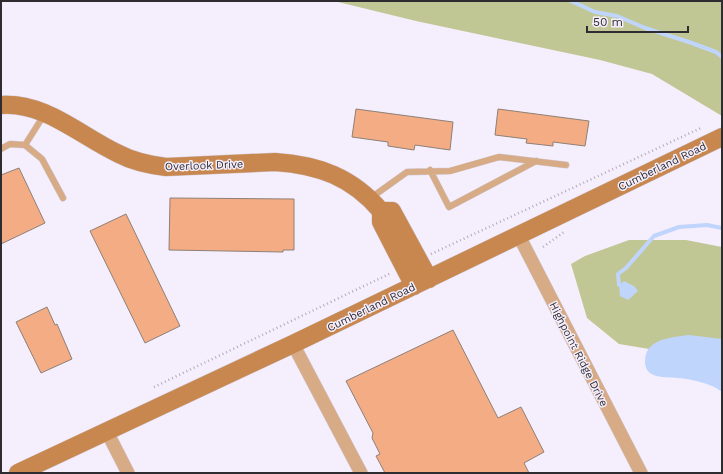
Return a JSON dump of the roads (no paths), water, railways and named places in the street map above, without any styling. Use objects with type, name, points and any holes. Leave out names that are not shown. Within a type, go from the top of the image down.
[{"type":"main road","name":"Overlook Drive","points":[[1,105],[23,106],[45,113],[118,154],[150,165],[166,167],[275,162],[292,163],[331,172],[347,181],[376,205]]},
{"type":"main road","name":"Cumberland Road","points":[[18,473],[293,344],[722,137]]},
{"type":"main road","points":[[376,205],[381,222],[422,282]]},
{"type":"street","name":"Highpoint Ridge Drive","points":[[518,236],[641,473]]},
{"type":"street","points":[[293,344],[361,473]]},
{"type":"street","points":[[107,432],[128,473]]},
{"type":"lane","points":[[25,145],[45,113]]},
{"type":"lane","points":[[1,149],[10,144],[25,145],[42,159],[63,198]]},
{"type":"lane","points":[[376,205],[408,172],[430,170],[450,171],[499,157],[566,165]]},
{"type":"lane","points":[[430,170],[449,207],[536,162]]},
{"type":"water","points":[[624,281],[634,286],[638,291],[628,300],[620,296],[619,285]]},
{"type":"water","points":[[689,335],[722,339],[722,392],[708,384],[683,379],[659,377],[649,372],[646,368],[646,354],[658,341]]},
{"type":"waterway","points":[[571,1],[595,12],[617,16],[645,28],[716,52],[722,57]]},
{"type":"waterway","points":[[619,285],[618,274],[626,268],[654,236],[679,227],[707,225],[722,228]]}]
